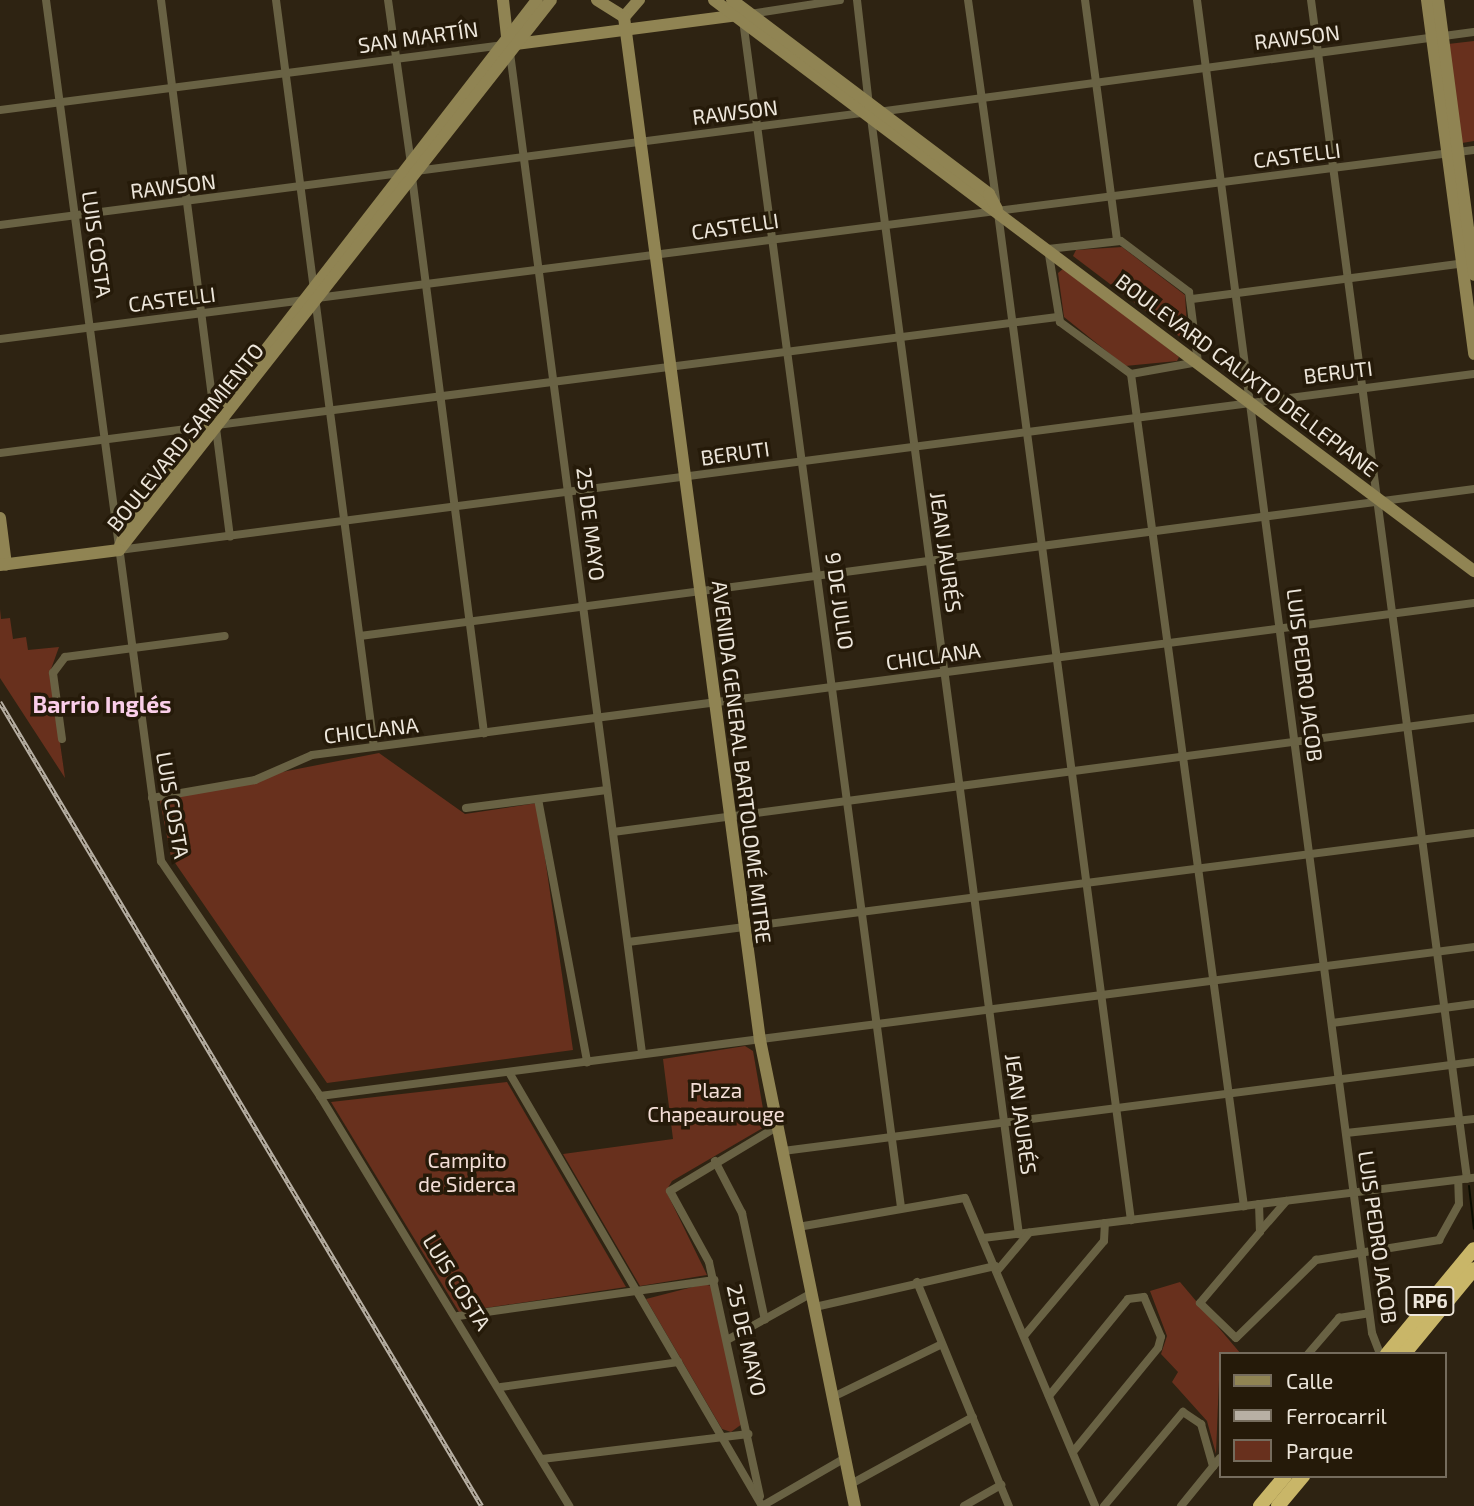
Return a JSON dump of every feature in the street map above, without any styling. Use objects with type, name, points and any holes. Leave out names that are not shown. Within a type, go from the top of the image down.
[{"type":"highway","name":"RP6","points":[[1389,1352],[1474,1249]]},
{"type":"highway","name":"RP6","points":[[1406,1352],[1474,1269]]},
{"type":"highway","points":[[1260,1506],[1283,1478]]},
{"type":"highway","points":[[1283,1503],[1302,1478]]},
{"type":"main road","name":"25 DE MAYO","points":[[503,0],[509,45]]},
{"type":"main road","name":"BOULEVARD SARMIENTO","points":[[509,45],[537,0]]},
{"type":"main road","name":"BOULEVARD SARMIENTO","points":[[119,550],[127,528],[215,425],[509,45],[551,0]]},
{"type":"main road","points":[[597,0],[625,23],[639,0]]},
{"type":"main road","name":"BOULEVARD CALIXTO DELLEPIANE","points":[[714,0],[740,11],[870,112],[989,194],[997,209],[1048,249],[1474,571]]},
{"type":"main road","points":[[1427,0],[1437,37],[1471,266],[1474,354]]},
{"type":"main road","points":[[1437,37],[1438,0]]},
{"type":"main road","name":"SAN MARTÍN","points":[[509,45],[625,23],[740,11]]},
{"type":"main road","name":"AVENIDA GENERAL BARTOLOMÉ MITRE","points":[[625,23],[760,1040],[855,1506]]},
{"type":"main road","points":[[0,518],[3,565]]},
{"type":"main road","name":"BERUTI","points":[[3,565],[119,550]]},
{"type":"street","name":"LUIS COSTA","points":[[46,0],[152,797],[166,870],[320,1096],[458,1316],[569,1506]]},
{"type":"street","points":[[161,0],[230,537]]},
{"type":"street","points":[[276,0],[374,747]]},
{"type":"street","points":[[388,0],[484,733]]},
{"type":"street","name":"SAN MARTÍN","points":[[740,11],[840,0]]},
{"type":"street","name":"JEAN JAURÉS","points":[[857,0],[1019,1234]]},
{"type":"street","points":[[968,0],[1131,1220]]},
{"type":"street","points":[[1085,0],[1117,239],[1192,299],[1198,362],[1131,374]]},
{"type":"street","name":"LUIS PEDRO JACOB","points":[[1197,0],[1267,516],[1369,1313],[1379,1352]]},
{"type":"street","points":[[1286,1201],[1202,1299],[1200,1307],[1232,1336],[1244,1336],[1310,1264],[1439,1240],[1459,1205],[1466,1179],[1395,614],[1311,0]]},
{"type":"street","name":"9 DE JULIO","points":[[740,11],[758,127],[901,1207]]},
{"type":"street","name":"RAWSON","points":[[0,225],[1474,33]]},
{"type":"street","name":"SAN MARTÍN","points":[[0,110],[509,45]]},
{"type":"street","name":"25 DE MAYO","points":[[509,45],[642,1054]]},
{"type":"street","name":"CASTELLI","points":[[0,339],[997,209],[1474,150]]},
{"type":"street","points":[[1117,239],[1048,249],[1058,317],[1131,374],[1244,1206]]},
{"type":"street","points":[[1192,299],[1349,278],[1471,266]]},
{"type":"street","points":[[0,453],[1058,317]]},
{"type":"street","name":"BERUTI","points":[[119,550],[685,480],[1474,374]]},
{"type":"street","points":[[360,636],[1474,489]]},
{"type":"street","name":"CHICLANA","points":[[152,797],[255,780],[312,755],[1474,603]]},
{"type":"street","points":[[62,739],[55,666],[74,654],[225,636]]},
{"type":"street","points":[[613,832],[1474,718]]},
{"type":"street","points":[[466,808],[607,790]]},
{"type":"street","points":[[538,799],[587,1062]]},
{"type":"street","points":[[628,942],[1474,833]]},
{"type":"street","points":[[320,1096],[510,1074],[642,1054],[1474,947]]},
{"type":"street","points":[[1332,1023],[1474,1004]]},
{"type":"street","points":[[783,1152],[1474,1062]]},
{"type":"street","points":[[510,1074],[762,1506],[845,1458]]},
{"type":"street","points":[[1346,1133],[1474,1119]]},
{"type":"street","points":[[765,1320],[743,1213],[715,1161],[778,1126]]},
{"type":"street","name":"25 DE MAYO","points":[[715,1161],[670,1191],[713,1280],[762,1506]]},
{"type":"street","points":[[983,1238],[1466,1179]]},
{"type":"street","points":[[798,1227],[965,1198],[1095,1506]]},
{"type":"street","points":[[1259,1205],[1260,1232]]},
{"type":"street","points":[[1024,1336],[1104,1241],[1105,1223]]},
{"type":"street","points":[[814,1307],[917,1282],[996,1268],[1030,1233]]},
{"type":"street","points":[[458,1316],[713,1280]]},
{"type":"street","points":[[917,1282],[1009,1506]]},
{"type":"street","points":[[727,1340],[812,1293]]},
{"type":"street","points":[[1049,1396],[1128,1299],[1148,1301],[1161,1343],[1073,1452]]},
{"type":"street","points":[[1310,1352],[1339,1318],[1369,1313]]},
{"type":"street","points":[[833,1397],[942,1344]]},
{"type":"street","points":[[501,1387],[678,1362]]},
{"type":"street","points":[[1104,1506],[1183,1412],[1201,1423],[1213,1466]]},
{"type":"street","points":[[850,1484],[973,1418]]},
{"type":"street","points":[[542,1460],[748,1434]]},
{"type":"street","points":[[1181,1506],[1218,1460]]},
{"type":"street","points":[[964,1506],[1001,1485]]},
{"type":"green space","points":[[1474,41],[1474,141],[1462,143],[1448,44]]},
{"type":"green space","points":[[1122,247],[1185,295],[1188,343],[1073,256],[1076,250]]},
{"type":"green space","points":[[1064,268],[1179,357],[1177,361],[1125,366],[1064,317],[1058,273]]},
{"type":"green space","points":[[0,609],[1,619],[10,618],[13,639],[26,637],[28,650],[59,647],[50,672],[65,778],[0,678]]},
{"type":"green space","points":[[379,753],[465,814],[537,803],[573,1050],[327,1083],[171,857],[159,796]]},
{"type":"green space","name":"Plaza Chapeaurouge","points":[[745,1046],[753,1051],[766,1126],[672,1181],[666,1191],[707,1275],[640,1286],[563,1154],[673,1139],[663,1059]]},
{"type":"green space","name":"Campito de Siderca","points":[[507,1082],[626,1287],[459,1312],[331,1102]]},
{"type":"green space","points":[[1180,1282],[1239,1352],[1218,1352],[1216,1454],[1207,1421],[1172,1382],[1178,1372],[1161,1354],[1167,1336],[1150,1291]]},
{"type":"green space","points":[[704,1284],[711,1286],[742,1424],[731,1432],[722,1429],[646,1299]]},
{"type":"waterway","points":[[1469,1186],[1474,1229]]},
{"type":"railway","points":[[0,702],[482,1506]]},
{"type":"district","name":"Barrio Inglés","points":[[102,704]]}]
